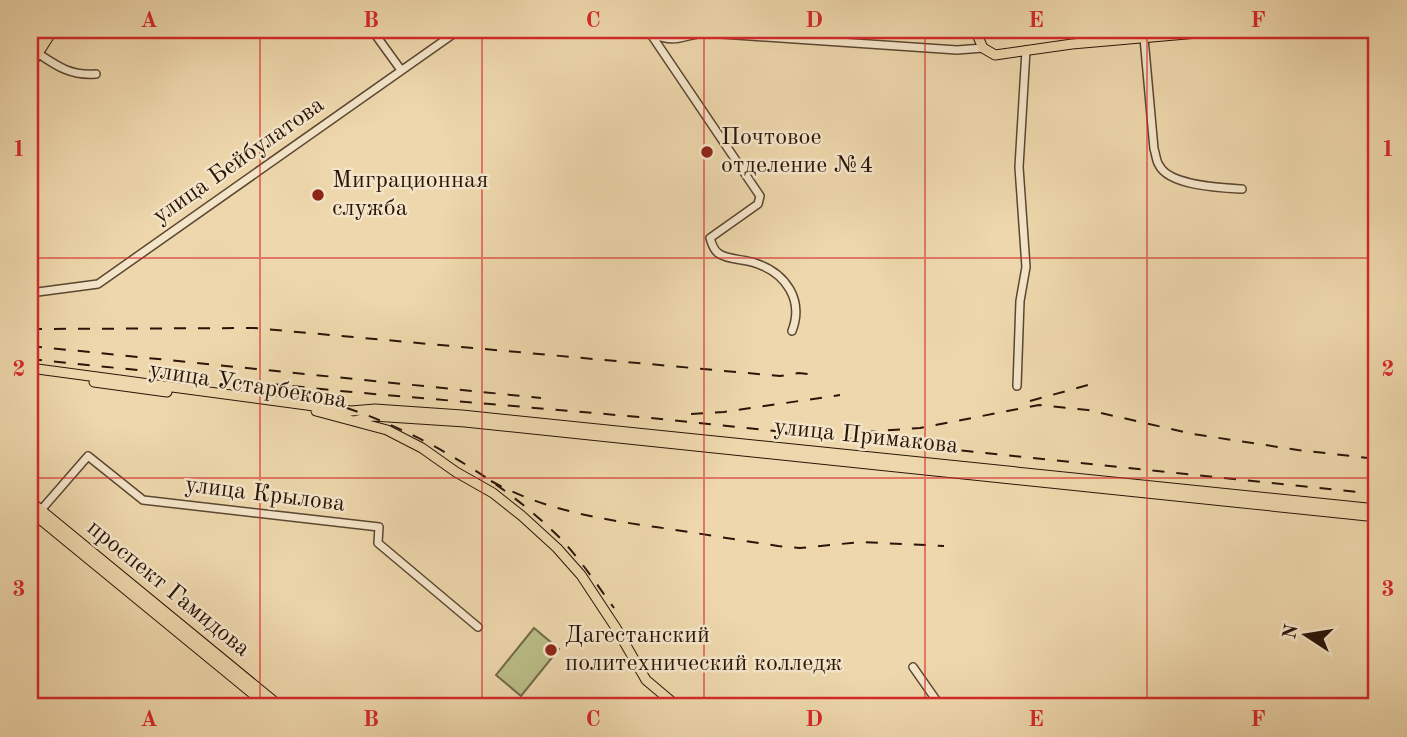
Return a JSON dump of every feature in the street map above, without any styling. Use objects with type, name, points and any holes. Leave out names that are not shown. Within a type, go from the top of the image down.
[{"type":"main road","points":[[30,66],[53,30]]},
{"type":"main road","points":[[978,30],[987,45],[1002,48],[1178,30]]},
{"type":"main road","points":[[978,30],[983,48],[995,55],[1232,30]]},
{"type":"main road","points":[[31,32],[44,38],[40,52]]},
{"type":"main road","name":"улица Устарбекова","points":[[30,371],[308,410],[356,413],[422,448],[493,493],[545,536],[593,592],[646,680],[678,707]]},
{"type":"main road","name":"улица Примакова","points":[[356,413],[375,409],[475,416],[1377,509]]},
{"type":"main road","name":"улица Примакова","points":[[356,413],[374,418],[552,430],[1377,517]]},
{"type":"main road","points":[[374,418],[460,467],[544,530],[590,583],[618,624],[646,673],[687,707]]},
{"type":"main road","name":"проспект Гамидова","points":[[30,501],[269,707]]},
{"type":"main road","name":"проспект Гамидова","points":[[30,511],[79,545],[281,707]]},
{"type":"street","points":[[372,30],[401,70]]},
{"type":"street","name":"улица Бейбулатова","points":[[30,293],[98,284],[459,30]]},
{"type":"street","points":[[650,32],[672,40],[697,33],[957,50],[983,48]]},
{"type":"street","points":[[650,32],[759,193],[758,204],[710,238],[713,247],[718,254],[757,263],[783,277],[792,291],[797,309],[797,320],[792,331]]},
{"type":"street","points":[[1144,38],[1154,149],[1159,165],[1170,175],[1192,183],[1242,189]]},
{"type":"street","points":[[1017,386],[1020,301],[1026,267],[1019,167],[1026,50]]},
{"type":"street","points":[[40,52],[69,73],[96,74]]},
{"type":"street","name":"улица Крылова","points":[[41,510],[88,456],[143,500],[379,527],[378,543],[478,627]]},
{"type":"street","points":[[913,667],[942,707]]},
{"type":"green space","points":[[534,628],[559,649],[521,696],[496,675]]},
{"type":"railway","points":[[30,329],[254,328],[780,376],[799,373],[818,375]]},
{"type":"railway","points":[[30,346],[541,398]]},
{"type":"railway","points":[[30,359],[340,391],[651,418],[1377,494]]},
{"type":"railway","points":[[1030,401],[1088,385]]},
{"type":"railway","points":[[300,395],[370,416],[440,449],[474,469],[535,515],[561,539],[614,608]]},
{"type":"railway","points":[[691,414],[724,412],[840,395]]},
{"type":"railway","points":[[864,432],[920,428],[1039,405],[1088,410],[1193,434],[1377,459]]},
{"type":"railway","points":[[491,481],[550,506],[592,516],[778,546],[800,548],[861,542],[944,546]]},
{"type":"place","name":"Почтовое отделение №4","points":[[707,152]]},
{"type":"place","name":"Миграционная служба","points":[[318,195]]},
{"type":"place","name":"Дагестанский политехнический колледж","points":[[551,650]]}]
